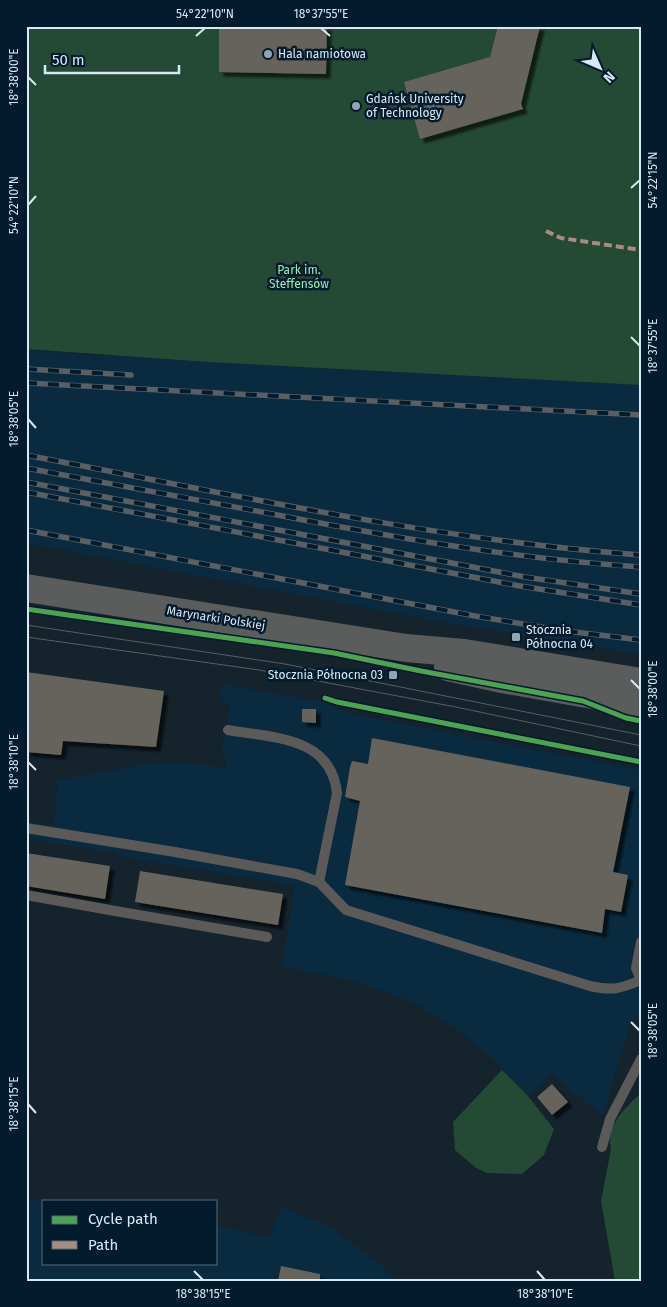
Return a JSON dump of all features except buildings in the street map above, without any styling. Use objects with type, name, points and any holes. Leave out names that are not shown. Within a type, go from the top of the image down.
[{"type":"main road","name":"Marynarki Polskiej","points":[[26,588],[406,648],[464,653],[641,682]]},
{"type":"main road","name":"Marynarki Polskiej","points":[[406,648],[432,661],[457,670],[598,696],[641,708]]},
{"type":"lane","points":[[228,730],[304,745],[318,753],[331,768],[337,793],[319,882]]},
{"type":"lane","points":[[26,828],[297,874],[319,882],[346,910],[608,990],[618,989],[641,980],[636,968],[641,942]]},
{"type":"lane","points":[[26,894],[268,937]]},
{"type":"lane","points":[[602,1148],[610,1119],[641,1059]]},
{"type":"shaded area","points":[[26,349],[60,353],[347,370],[641,385],[641,654],[432,620],[26,543]]},
{"type":"shaded area","points":[[221,684],[324,702],[338,709],[359,715],[641,770],[641,1013],[631,1021],[603,1116],[552,1074],[528,1096],[489,1055],[456,1029],[414,1003],[361,983],[282,966],[295,885],[26,839],[26,821],[53,826],[58,780],[146,764],[180,762],[225,768],[226,760],[221,751],[231,706],[219,697]]},
{"type":"shaded area","points":[[26,1199],[42,1202],[42,1264],[218,1264],[218,1226],[269,1237],[282,1207],[332,1228],[387,1269],[395,1281],[26,1281]]},
{"type":"green space","name":"Park im. Steffensów","points":[[26,26],[641,26],[641,385],[208,362],[26,349]]},
{"type":"green space","points":[[502,1070],[528,1096],[554,1129],[544,1155],[522,1174],[487,1173],[476,1168],[455,1150],[453,1122]]},
{"type":"green space","points":[[641,1093],[641,1281],[615,1281],[601,1201],[611,1149],[611,1133],[618,1118]]},
{"type":"tram line","points":[[26,625],[285,664],[641,735]]},
{"type":"tram line","points":[[26,637],[259,670],[456,707],[641,746]]},
{"type":"railway","points":[[26,369],[131,375]]},
{"type":"railway","points":[[26,383],[641,415]]},
{"type":"railway","points":[[26,455],[256,500],[409,527],[486,539],[641,555]]},
{"type":"railway","points":[[26,468],[407,539],[547,559],[641,567]]},
{"type":"railway","points":[[26,482],[525,577],[641,594]]},
{"type":"railway","points":[[26,492],[520,586],[641,605]]},
{"type":"railway","points":[[26,530],[475,616],[566,631],[641,640]]},
{"type":"marked path","points":[[546,231],[561,238],[641,250]]},
{"type":"cycle path","points":[[26,609],[334,653],[583,701],[626,718],[641,721]]},
{"type":"cycle path","points":[[325,698],[337,702],[641,762]]},
{"type":"place","name":"Hala namiotowa","points":[[268,54]]},
{"type":"place","name":"Gdańsk University of Technology","points":[[356,106]]},
{"type":"place","name":"Stocznia Północna 04","points":[[516,637]]},
{"type":"place","name":"Stocznia Północna 03","points":[[393,675]]}]
